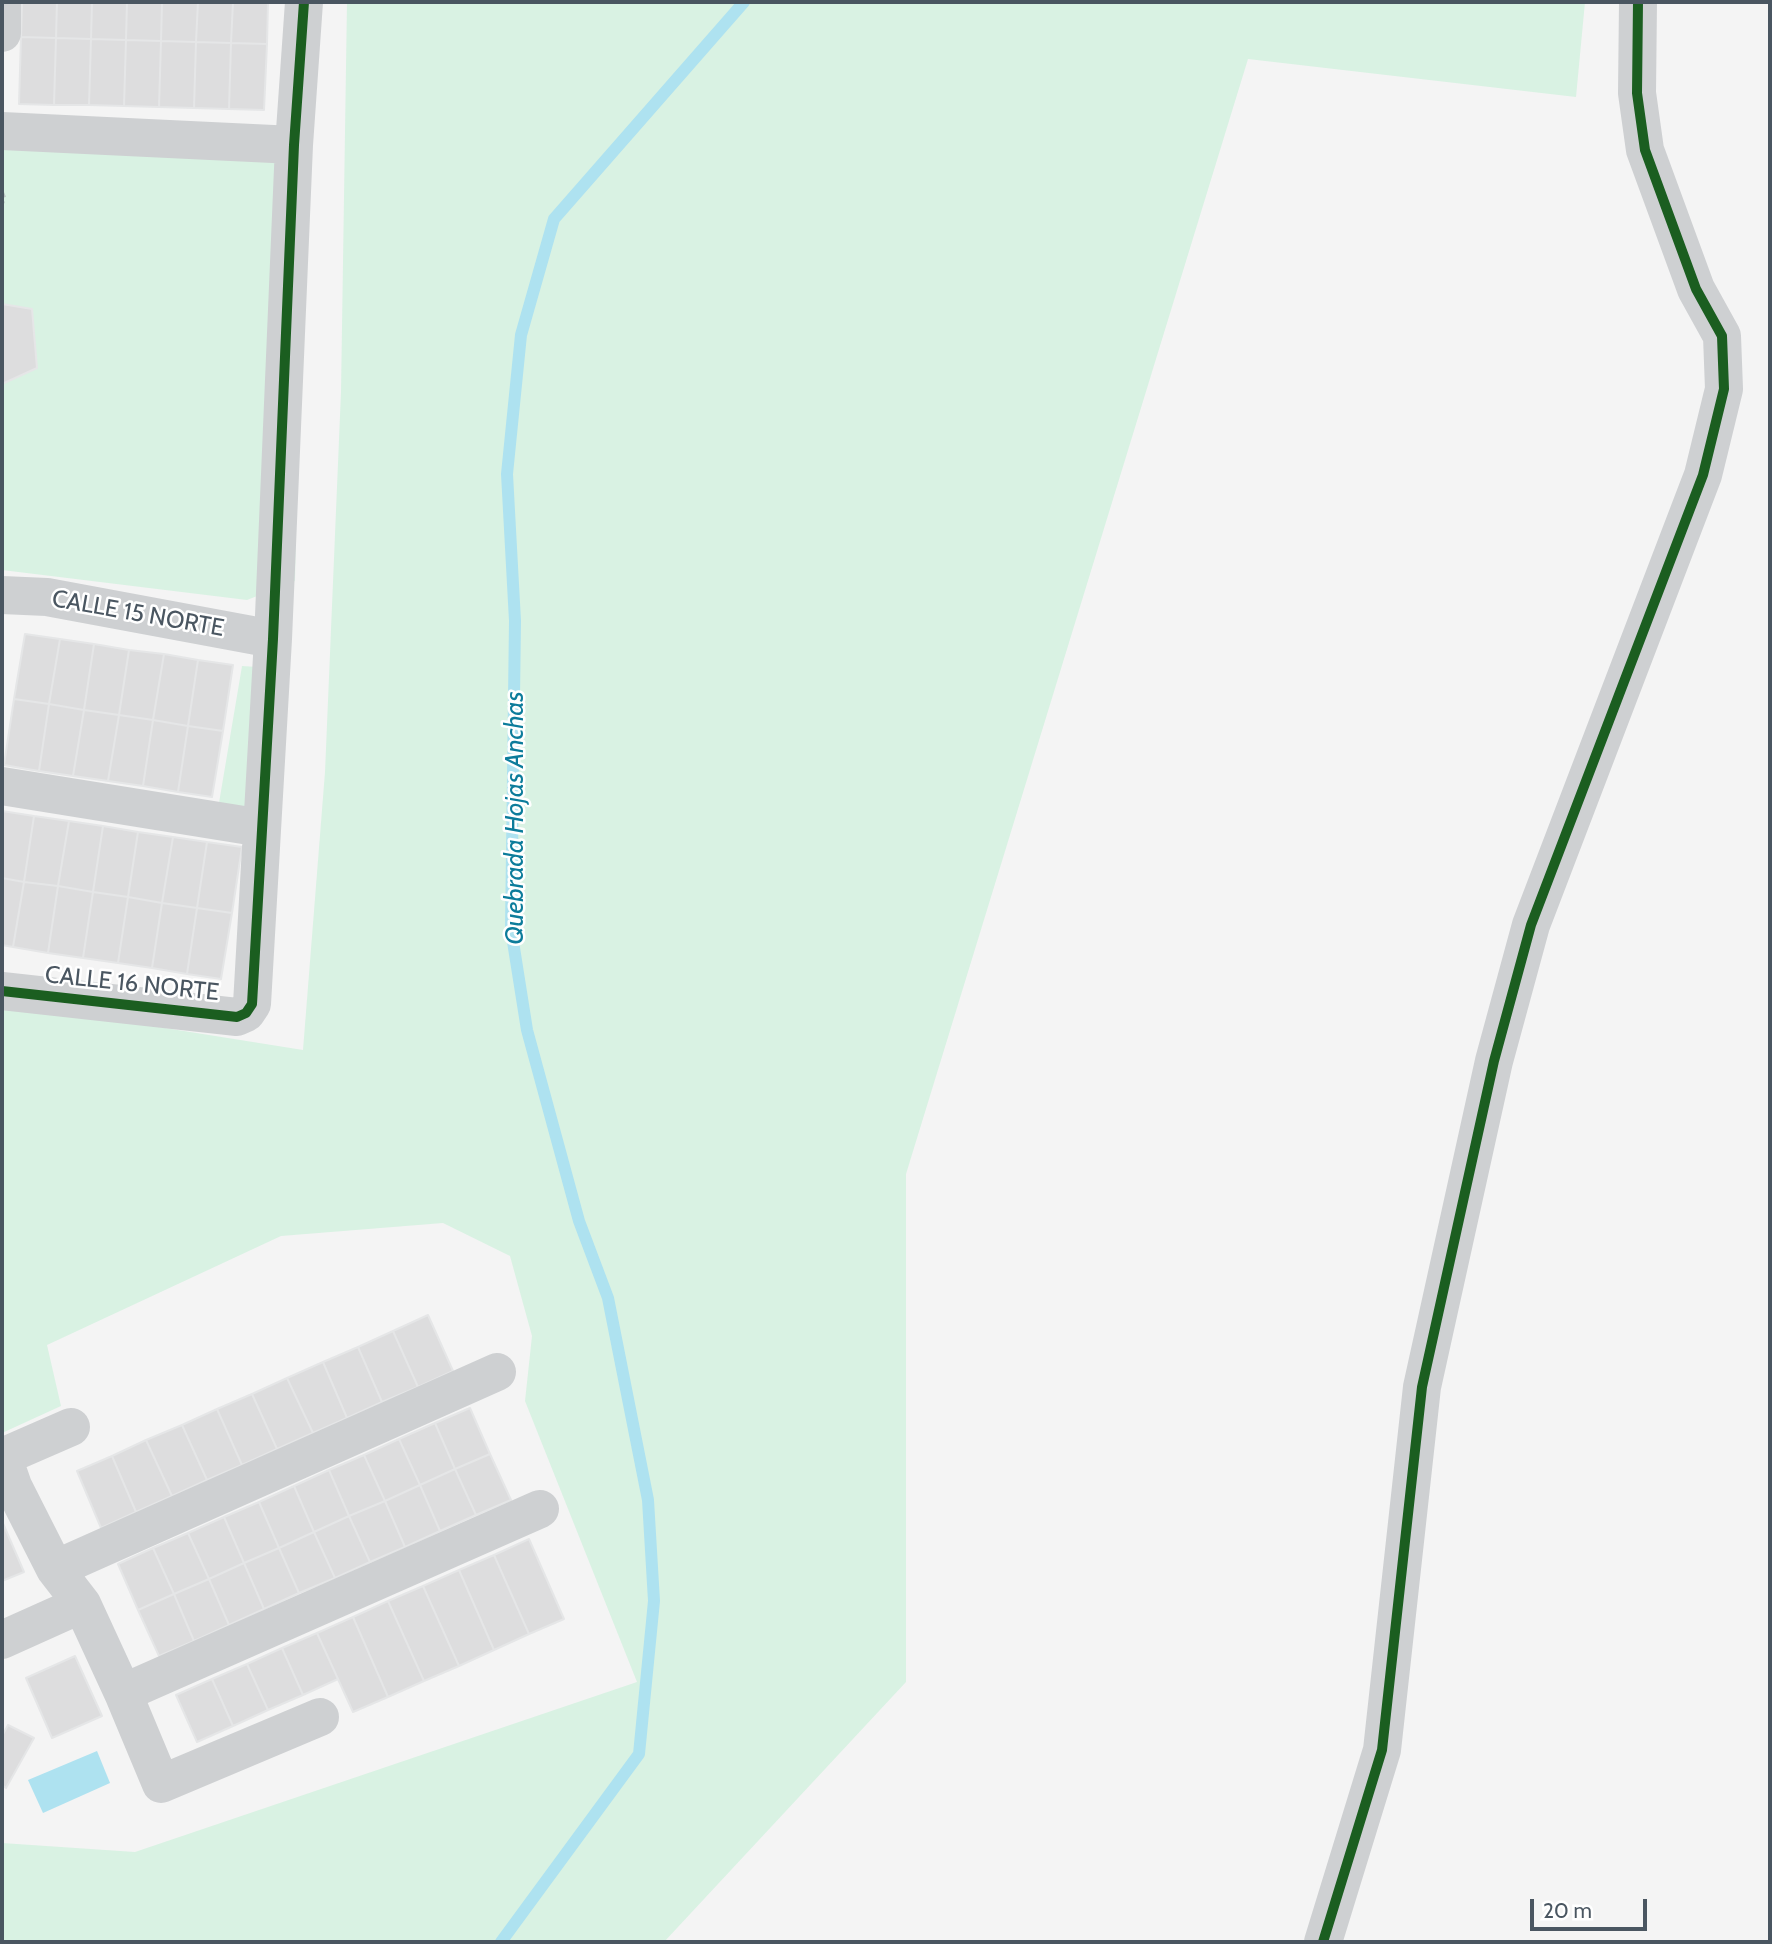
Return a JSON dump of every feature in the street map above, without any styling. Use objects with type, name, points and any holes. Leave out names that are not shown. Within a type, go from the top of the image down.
[{"type":"street","points":[[2,2],[2,33]]},
{"type":"street","points":[[2,786],[262,828],[304,2]]},
{"type":"street","points":[[1323,1942],[1382,1750],[1422,1387],[1494,1061],[1531,925],[1703,475],[1724,389],[1722,336],[1696,289],[1645,150],[1637,93],[1638,2]]},
{"type":"street","points":[[2,131],[295,145]]},
{"type":"street","name":"CALLE 15 NORTE","points":[[2,595],[47,597],[273,639]]},
{"type":"street","name":"CALLE 16 NORTE","points":[[2,991],[237,1017],[246,1013],[252,1004],[262,828]]},
{"type":"street","points":[[55,1569],[497,1372]]},
{"type":"street","points":[[71,1427],[2,1457],[13,1486],[55,1569],[82,1604],[161,1784],[320,1717]]},
{"type":"street","points":[[123,1693],[540,1509]]},
{"type":"street","points":[[2,1640],[82,1604]]},
{"type":"path","points":[[2,193],[2,203]]},
{"type":"green space","points":[[347,2],[1585,2],[1576,97],[1248,59],[906,1174],[906,1682],[664,1942],[2,1942],[2,1843],[135,1852],[637,1682],[525,1401],[532,1336],[510,1256],[443,1223],[281,1236],[47,1345],[61,1406],[2,1433],[2,1002],[303,1050],[325,772],[341,392]]},
{"type":"green space","points":[[2,141],[303,164],[295,581],[247,600],[2,570]]},
{"type":"green space","points":[[242,666],[288,669],[252,811],[219,803]]},
{"type":"water","points":[[97,1751],[110,1783],[43,1813],[28,1780]]},
{"type":"building","points":[[22,2],[57,2],[56,38],[21,37]]},
{"type":"building","points":[[57,2],[92,2],[91,39],[56,38]]},
{"type":"building","points":[[92,2],[127,2],[126,40],[91,39]]},
{"type":"building","points":[[127,2],[162,2],[161,41],[126,40]]},
{"type":"building","points":[[162,2],[198,2],[196,42],[161,41]]},
{"type":"building","points":[[198,2],[233,2],[231,43],[196,42]]},
{"type":"building","points":[[233,2],[268,2],[267,44],[231,43]]},
{"type":"building","points":[[21,37],[56,38],[54,105],[19,104]]},
{"type":"building","points":[[56,38],[91,39],[89,105],[54,105]]},
{"type":"building","points":[[91,39],[126,40],[124,106],[89,105]]},
{"type":"building","points":[[126,40],[161,41],[159,107],[124,106]]},
{"type":"building","points":[[161,41],[196,42],[194,108],[159,107]]},
{"type":"building","points":[[196,42],[231,43],[229,109],[194,108]]},
{"type":"building","points":[[231,43],[267,44],[264,110],[229,109]]},
{"type":"building","points":[[2,304],[32,309],[37,368],[2,384]]},
{"type":"building","points":[[25,634],[60,639],[49,704],[14,699]]},
{"type":"building","points":[[60,639],[94,644],[84,710],[49,704]]},
{"type":"building","points":[[94,644],[129,650],[119,715],[84,710]]},
{"type":"building","points":[[129,650],[164,654],[153,720],[119,715]]},
{"type":"building","points":[[164,654],[198,660],[188,726],[153,720]]},
{"type":"building","points":[[198,660],[233,665],[223,731],[188,726]]},
{"type":"building","points":[[14,699],[49,704],[39,771],[4,765]]},
{"type":"building","points":[[49,704],[84,710],[73,776],[39,771]]},
{"type":"building","points":[[84,710],[119,715],[108,781],[73,776]]},
{"type":"building","points":[[119,715],[153,720],[143,786],[108,781]]},
{"type":"building","points":[[153,720],[188,726],[178,792],[143,786]]},
{"type":"building","points":[[188,726],[223,731],[212,797],[178,792]]},
{"type":"building","points":[[2,811],[34,816],[24,882],[2,878]]},
{"type":"building","points":[[34,816],[69,821],[58,886],[24,882]]},
{"type":"building","points":[[69,821],[103,826],[93,892],[58,886]]},
{"type":"building","points":[[103,826],[138,832],[128,897],[93,892]]},
{"type":"building","points":[[138,832],[173,837],[162,903],[128,897]]},
{"type":"building","points":[[173,837],[207,842],[197,908],[162,903]]},
{"type":"building","points":[[207,842],[242,847],[232,913],[197,908]]},
{"type":"building","points":[[2,878],[24,882],[13,947],[2,945]]},
{"type":"building","points":[[24,882],[58,886],[48,953],[13,947]]},
{"type":"building","points":[[58,886],[93,892],[83,958],[48,953]]},
{"type":"building","points":[[93,892],[128,897],[118,963],[83,958]]},
{"type":"building","points":[[128,897],[162,903],[152,968],[118,963]]},
{"type":"building","points":[[162,903],[197,908],[187,974],[152,968]]},
{"type":"building","points":[[197,908],[232,913],[221,979],[187,974]]},
{"type":"building","points":[[428,1315],[453,1371],[418,1387],[393,1331]]},
{"type":"building","points":[[393,1331],[418,1387],[382,1402],[358,1347]]},
{"type":"building","points":[[358,1347],[382,1402],[347,1418],[323,1362]]},
{"type":"building","points":[[323,1362],[347,1418],[313,1433],[287,1378]]},
{"type":"building","points":[[287,1378],[313,1433],[277,1449],[252,1394]]},
{"type":"building","points":[[252,1394],[277,1449],[242,1465],[217,1409]]},
{"type":"building","points":[[470,1408],[490,1454],[455,1469],[435,1423]]},
{"type":"building","points":[[217,1409],[242,1465],[207,1480],[182,1425]]},
{"type":"building","points":[[435,1423],[455,1469],[420,1485],[399,1439]]},
{"type":"building","points":[[182,1425],[207,1480],[172,1496],[146,1440]]},
{"type":"building","points":[[399,1439],[420,1485],[385,1501],[364,1455]]},
{"type":"building","points":[[146,1440],[172,1496],[136,1512],[112,1456]]},
{"type":"building","points":[[490,1454],[511,1500],[476,1515],[455,1469]]},
{"type":"building","points":[[364,1455],[385,1501],[349,1516],[329,1470]]},
{"type":"building","points":[[112,1456],[136,1512],[101,1528],[77,1471]]},
{"type":"building","points":[[455,1469],[476,1515],[440,1531],[420,1485]]},
{"type":"building","points":[[329,1470],[349,1516],[314,1532],[294,1486]]},
{"type":"building","points":[[420,1485],[440,1531],[405,1547],[385,1501]]},
{"type":"building","points":[[294,1486],[314,1532],[279,1548],[259,1502]]},
{"type":"building","points":[[385,1501],[405,1547],[370,1562],[349,1516]]},
{"type":"building","points":[[259,1502],[279,1548],[244,1563],[224,1517]]},
{"type":"building","points":[[349,1516],[370,1562],[335,1578],[314,1532]]},
{"type":"building","points":[[224,1517],[244,1563],[209,1579],[188,1533]]},
{"type":"building","points":[[2,1521],[24,1572],[2,1581]]},
{"type":"building","points":[[314,1532],[335,1578],[299,1593],[279,1548]]},
{"type":"building","points":[[188,1533],[209,1579],[174,1594],[153,1548]]},
{"type":"building","points":[[529,1539],[564,1619],[529,1634],[494,1555]]},
{"type":"building","points":[[153,1548],[174,1594],[138,1610],[118,1564]]},
{"type":"building","points":[[279,1548],[299,1593],[264,1609],[244,1563]]},
{"type":"building","points":[[494,1555],[529,1634],[494,1650],[459,1570]]},
{"type":"building","points":[[244,1563],[264,1609],[229,1625],[209,1579]]},
{"type":"building","points":[[459,1570],[494,1650],[459,1666],[423,1586]]},
{"type":"building","points":[[209,1579],[229,1625],[194,1641],[174,1594]]},
{"type":"building","points":[[423,1586],[459,1666],[424,1681],[388,1601]]},
{"type":"building","points":[[174,1594],[194,1641],[159,1656],[138,1610]]},
{"type":"building","points":[[388,1601],[424,1681],[388,1697],[353,1617]]},
{"type":"building","points":[[353,1617],[388,1697],[353,1712],[317,1633]]},
{"type":"building","points":[[317,1633],[338,1679],[303,1695],[282,1648]]},
{"type":"building","points":[[282,1648],[303,1695],[268,1710],[247,1664]]},
{"type":"building","points":[[75,1656],[102,1716],[52,1738],[26,1678]]},
{"type":"building","points":[[247,1664],[268,1710],[233,1726],[212,1679]]},
{"type":"building","points":[[212,1679],[233,1726],[197,1742],[176,1695]]},
{"type":"building","points":[[8,1725],[34,1738],[6,1788],[2,1785],[2,1736]]},
{"type":"waterway","name":"Quebrada Hojas Anchas","points":[[501,1942],[639,1754],[654,1601],[648,1500],[608,1298],[579,1221],[527,1030],[511,929],[515,621],[507,474],[521,335],[554,219],[744,2]]},
{"type":"cycle path","points":[[2,991],[237,1017],[246,1013],[252,1004],[273,639],[294,145],[304,2]]},
{"type":"cycle path","points":[[1323,1942],[1382,1750],[1422,1387],[1494,1061],[1531,925],[1703,475],[1724,389],[1722,336],[1696,289],[1645,150],[1637,93],[1638,2]]}]
